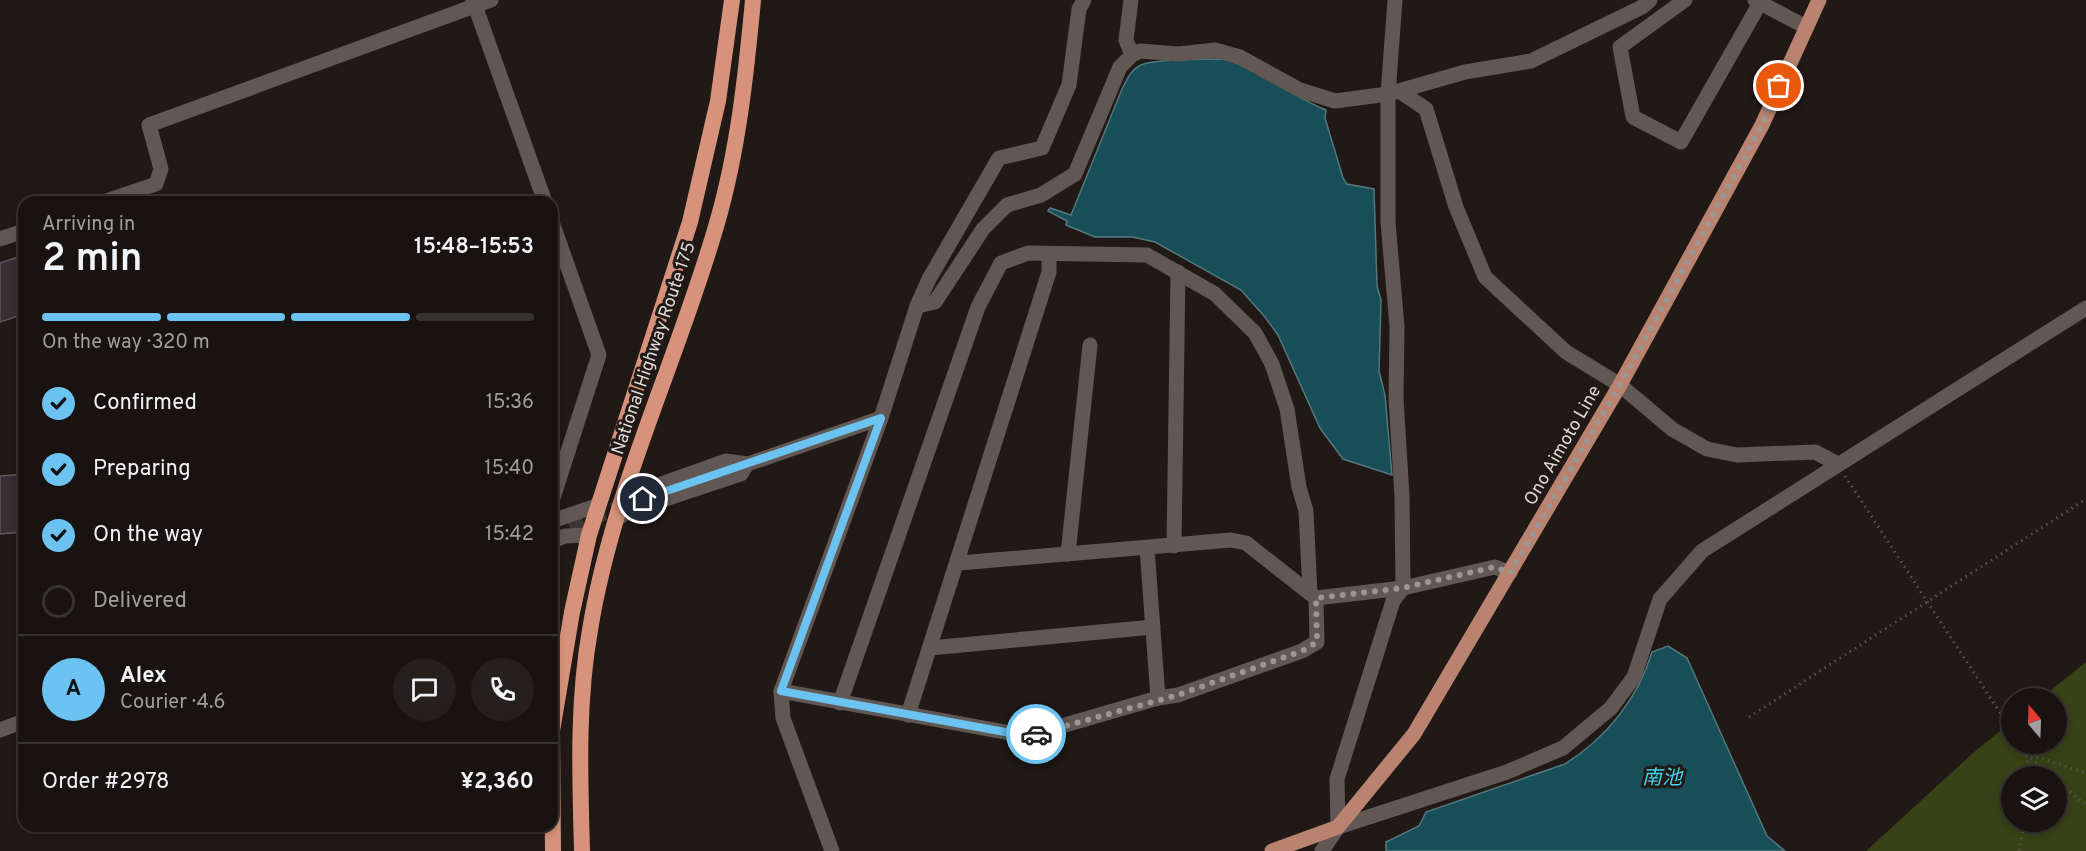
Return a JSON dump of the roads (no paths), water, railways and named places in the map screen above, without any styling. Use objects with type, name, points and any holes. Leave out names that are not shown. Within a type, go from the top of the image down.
[{"type":"highway","name":"National Highway Route 175","points":[[558,695],[572,612],[589,535],[690,222],[718,101],[732,0]]},
{"type":"highway","name":"National Highway Route 175","points":[[582,851],[580,694],[590,628],[616,519],[717,223],[744,95],[753,0]]},
{"type":"highway","name":"National Highway Route 175","points":[[553,832],[553,851]]},
{"type":"main road","name":"Ono Aimoto Line","points":[[1272,851],[1338,826],[1414,734],[1620,385],[1762,125],[1819,0]]},
{"type":"street","points":[[121,196],[156,184],[161,169],[149,126],[474,3],[491,0]]},
{"type":"street","points":[[832,851],[783,718],[781,691],[881,418],[917,306],[929,279],[999,158],[1042,148],[1069,85],[1079,9],[1084,0]]},
{"type":"street","points":[[1131,0],[1126,40],[1131,55]]},
{"type":"street","points":[[1322,851],[1338,826],[1337,780],[1394,601],[1402,588],[1402,496],[1396,399],[1397,327],[1388,222],[1394,93],[1395,0]]},
{"type":"street","points":[[917,306],[935,302],[983,229],[1007,205],[1041,195],[1075,174],[1120,67],[1131,55],[1140,51],[1179,54],[1215,50],[1240,57],[1300,90],[1335,101],[1394,93],[1465,72],[1531,62],[1632,12],[1650,0]]},
{"type":"street","points":[[1685,0],[1620,48],[1633,117],[1681,142],[1758,1],[1806,27]]},
{"type":"street","points":[[474,3],[543,196]]},
{"type":"street","points":[[1394,93],[1426,109],[1456,207],[1485,277],[1566,352],[1620,385],[1672,429],[1707,449],[1737,455],[1815,452],[1838,464]]},
{"type":"street","points":[[0,239],[18,233]]},
{"type":"street","points":[[558,239],[599,355],[558,482]]},
{"type":"street","points":[[781,691],[840,703],[1027,736],[1158,698],[1178,695],[1302,651],[1317,642],[1306,512],[1299,487],[1287,409],[1272,364],[1255,333],[1215,294],[1147,255],[1028,253],[1000,263],[978,307],[840,703]]},
{"type":"street","points":[[908,715],[959,563],[1050,272],[1049,254]]},
{"type":"street","points":[[1174,546],[1178,272]]},
{"type":"street","points":[[1338,826],[1507,772],[1563,748],[1611,708],[1634,677],[1660,599],[1702,551],[2086,308]]},
{"type":"street","points":[[1068,554],[1090,345]]},
{"type":"street","points":[[643,499],[881,418]]},
{"type":"street","points":[[627,484],[647,489],[726,461],[747,464]]},
{"type":"street","points":[[616,519],[629,511],[741,474],[747,464]]},
{"type":"street","points":[[558,519],[599,505]]},
{"type":"street","points":[[558,530],[569,526]]},
{"type":"street","points":[[558,539],[589,535]]},
{"type":"street","points":[[959,563],[1231,540],[1246,543],[1313,596],[1402,588],[1495,567],[1510,573]]},
{"type":"street","points":[[1147,548],[1158,698]]},
{"type":"street","points":[[930,648],[1153,627]]},
{"type":"street","points":[[0,730],[18,723]]},
{"type":"water","points":[[1224,59],[1326,110],[1325,118],[1343,178],[1347,184],[1374,189],[1377,286],[1381,300],[1379,371],[1385,395],[1392,475],[1343,459],[1320,428],[1278,335],[1241,290],[1155,242],[1133,237],[1095,237],[1066,225],[1067,221],[1048,211],[1050,208],[1071,215],[1122,89],[1136,68],[1145,64],[1166,61]]},
{"type":"water","name":"南池","points":[[1668,646],[1687,658],[1767,836],[1785,851],[1386,851],[1386,842],[1419,826],[1426,812],[1565,764],[1580,754],[1619,716],[1638,686],[1652,652]]},
{"type":"tunnel","points":[[569,526],[629,504]]}]
